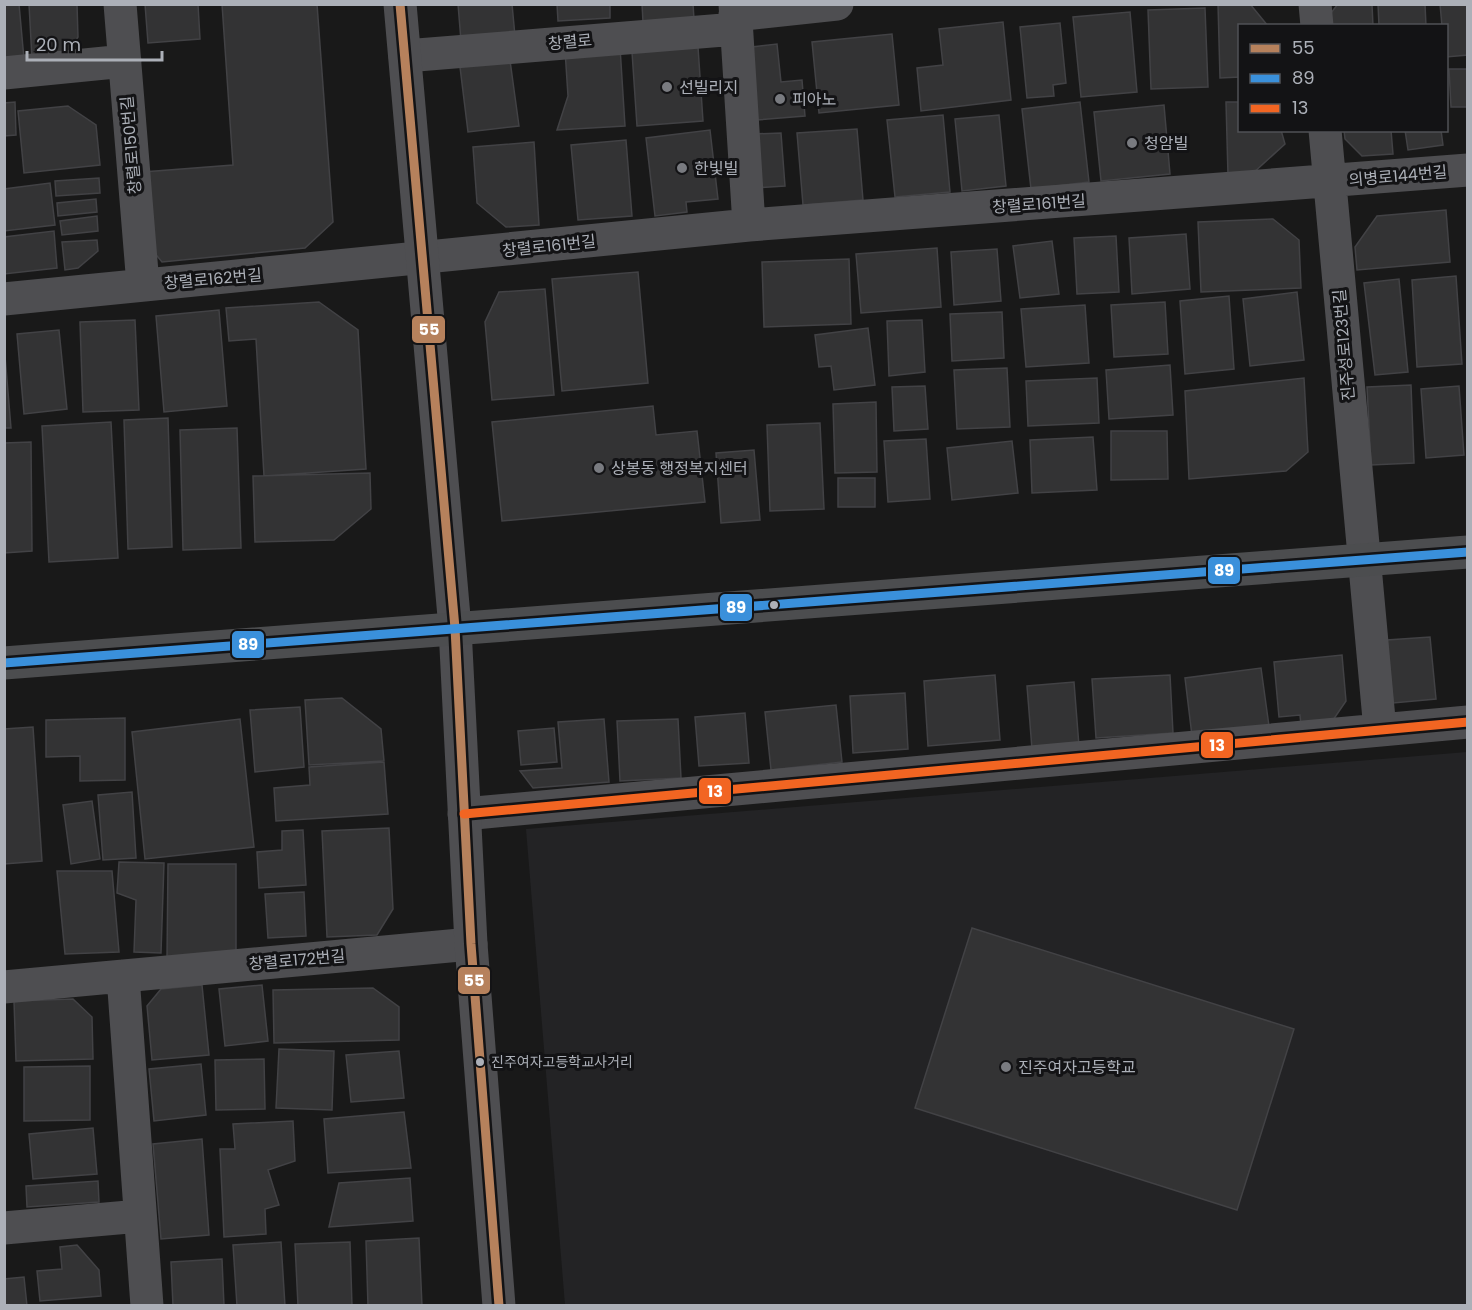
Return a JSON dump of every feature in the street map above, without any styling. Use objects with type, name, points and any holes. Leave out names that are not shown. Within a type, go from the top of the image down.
[{"type":"main road","points":[[4,663],[1467,552]]},
{"type":"street","name":"창렬로150번길","points":[[120,4],[143,285]]},
{"type":"street","points":[[400,4],[454,628],[471,944],[499,1305]]},
{"type":"street","points":[[749,225],[736,16],[837,4]]},
{"type":"street","points":[[1315,4],[1317,24]]},
{"type":"street","name":"창렬로","points":[[405,56],[736,16]]},
{"type":"street","points":[[4,73],[125,61]]},
{"type":"street","name":"진주성로123번길","points":[[1325,132],[1380,730]]},
{"type":"street","name":"의병로144번길","points":[[1328,182],[1467,170]]},
{"type":"street","name":"창렬로161번길","points":[[421,260],[749,225],[1328,182]]},
{"type":"street","name":"창렬로162번길","points":[[4,299],[421,260]]},
{"type":"street","points":[[464,814],[1467,722]]},
{"type":"street","name":"창렬로172번길","points":[[4,987],[471,944]]},
{"type":"street","points":[[123,976],[147,1305]]},
{"type":"street","points":[[4,1228],[140,1216]]},
{"type":"shaded area","name":"진주여자고등학교","points":[[1467,752],[1467,1305],[565,1305],[526,829]]},
{"type":"building","points":[[4,4],[19,4],[24,59],[4,61]]},
{"type":"building","points":[[29,4],[77,4],[78,37],[65,57],[32,59]]},
{"type":"building","points":[[145,4],[198,4],[200,39],[148,43]]},
{"type":"building","points":[[222,4],[317,4],[333,222],[305,248],[162,262],[148,245],[143,172],[233,165]]},
{"type":"building","points":[[458,4],[512,4],[515,36],[461,41]]},
{"type":"building","points":[[557,4],[610,4],[610,18],[558,21]]},
{"type":"building","points":[[642,4],[693,4],[694,19],[643,22]]},
{"type":"building","points":[[1218,4],[1250,4],[1266,24],[1238,24],[1238,77],[1220,78]]},
{"type":"building","points":[[1338,4],[1372,4],[1373,24],[1328,24],[1327,18]]},
{"type":"building","points":[[1378,4],[1425,4],[1426,24],[1379,24]]},
{"type":"building","points":[[1440,4],[1468,4],[1468,55],[1448,57],[1448,24],[1442,24]]},
{"type":"building","points":[[1205,8],[1208,87],[1151,89],[1148,10]]},
{"type":"building","points":[[1130,12],[1137,92],[1081,97],[1073,17]]},
{"type":"building","points":[[1003,22],[1011,100],[921,111],[917,68],[943,65],[939,29]]},
{"type":"building","points":[[1060,23],[1066,83],[1053,85],[1054,96],[1027,98],[1020,27]]},
{"type":"building","points":[[892,34],[899,105],[819,113],[812,42]]},
{"type":"building","name":"피아노","points":[[777,44],[781,82],[802,80],[805,116],[757,120],[752,47]]},
{"type":"building","points":[[620,47],[625,126],[557,130],[568,96],[565,50]]},
{"type":"building","name":"선빌리지","points":[[698,47],[703,121],[637,126],[632,52]]},
{"type":"building","points":[[509,53],[519,126],[468,132],[459,59]]},
{"type":"building","points":[[1449,69],[1468,69],[1468,107],[1451,107]]},
{"type":"building","points":[[15,102],[16,135],[4,136],[4,103]]},
{"type":"building","points":[[1080,102],[1089,182],[1031,189],[1022,109]]},
{"type":"building","points":[[1226,102],[1238,102],[1238,132],[1282,132],[1285,144],[1252,174],[1228,175]]},
{"type":"building","name":"청암빌","points":[[1164,105],[1170,174],[1101,181],[1094,112]]},
{"type":"building","points":[[68,106],[96,125],[100,165],[24,173],[18,111]]},
{"type":"building","points":[[943,115],[950,192],[895,197],[887,120]]},
{"type":"building","points":[[999,115],[1006,186],[962,191],[955,119]]},
{"type":"building","points":[[857,129],[863,200],[803,205],[797,133]]},
{"type":"building","name":"한빛빌","points":[[710,130],[718,199],[686,202],[687,212],[655,216],[646,138]]},
{"type":"building","points":[[1344,132],[1391,132],[1393,154],[1362,156],[1345,139]]},
{"type":"building","points":[[1405,132],[1441,132],[1443,145],[1408,150]]},
{"type":"building","points":[[781,133],[785,186],[756,188],[753,134]]},
{"type":"building","points":[[626,140],[632,216],[578,220],[571,145]]},
{"type":"building","points":[[534,142],[539,225],[506,227],[477,203],[473,147]]},
{"type":"building","points":[[99,178],[100,193],[56,196],[55,181]]},
{"type":"building","points":[[50,183],[55,225],[4,231],[4,189]]},
{"type":"building","points":[[96,199],[97,212],[58,216],[57,203]]},
{"type":"building","points":[[1446,210],[1450,262],[1357,270],[1355,247],[1377,216]]},
{"type":"building","points":[[97,216],[98,231],[62,235],[60,221]]},
{"type":"building","points":[[1273,219],[1299,240],[1301,288],[1201,292],[1198,222]]},
{"type":"building","points":[[54,231],[57,268],[4,274],[4,237]]},
{"type":"building","points":[[1186,234],[1190,289],[1132,294],[1129,238]]},
{"type":"building","points":[[1116,236],[1119,292],[1077,294],[1074,238]]},
{"type":"building","points":[[97,240],[98,251],[78,268],[65,270],[62,242]]},
{"type":"building","points":[[1052,241],[1059,294],[1020,298],[1013,246]]},
{"type":"building","points":[[937,248],[941,307],[861,313],[856,254]]},
{"type":"building","points":[[997,249],[1001,301],[954,305],[951,252]]},
{"type":"building","points":[[849,259],[851,324],[764,327],[762,262]]},
{"type":"building","points":[[638,272],[648,383],[562,391],[552,279]]},
{"type":"building","points":[[1456,276],[1462,364],[1417,367],[1412,280]]},
{"type":"building","points":[[1399,279],[1408,372],[1375,375],[1364,283]]},
{"type":"building","points":[[545,289],[554,395],[492,400],[485,322],[499,292]]},
{"type":"building","points":[[1297,292],[1304,360],[1250,366],[1243,299]]},
{"type":"building","points":[[1229,296],[1234,369],[1185,374],[1180,301]]},
{"type":"building","points":[[319,302],[358,330],[366,469],[264,476],[256,339],[229,341],[226,308]]},
{"type":"building","points":[[1165,302],[1168,354],[1114,357],[1111,305]]},
{"type":"building","points":[[1085,305],[1089,363],[1026,367],[1021,309]]},
{"type":"building","points":[[219,310],[227,406],[164,412],[156,316]]},
{"type":"building","points":[[1002,312],[1004,358],[952,361],[950,314]]},
{"type":"building","points":[[135,320],[139,410],[83,412],[80,322]]},
{"type":"building","points":[[922,320],[925,372],[889,376],[887,321]]},
{"type":"building","points":[[868,328],[875,385],[834,390],[831,366],[819,367],[815,335]]},
{"type":"building","points":[[59,330],[67,409],[24,414],[17,334]]},
{"type":"building","points":[[4,344],[11,428],[4,428]]},
{"type":"building","points":[[1170,365],[1173,415],[1109,419],[1106,370]]},
{"type":"building","points":[[1007,368],[1010,427],[957,429],[954,370]]},
{"type":"building","points":[[1097,378],[1099,423],[1028,426],[1026,381]]},
{"type":"building","points":[[1304,378],[1308,452],[1286,471],[1189,479],[1185,391]]},
{"type":"building","points":[[1411,385],[1414,463],[1371,465],[1367,387]]},
{"type":"building","points":[[925,386],[928,429],[894,431],[892,387]]},
{"type":"building","points":[[1459,386],[1464,455],[1426,458],[1421,389]]},
{"type":"building","points":[[876,402],[877,472],[835,473],[833,404]]},
{"type":"building","name":"상봉동 행정복지센터","points":[[653,406],[656,435],[697,431],[705,502],[502,521],[492,422]]},
{"type":"building","points":[[168,418],[172,547],[128,549],[124,420]]},
{"type":"building","points":[[111,422],[118,558],[49,562],[42,426]]},
{"type":"building","points":[[820,423],[824,509],[770,511],[767,425]]},
{"type":"building","points":[[237,428],[241,548],[183,550],[180,430]]},
{"type":"building","points":[[1111,431],[1167,431],[1168,479],[1111,480]]},
{"type":"building","points":[[1093,437],[1097,490],[1032,493],[1030,440]]},
{"type":"building","points":[[926,439],[930,499],[888,502],[884,441]]},
{"type":"building","points":[[1012,441],[1018,493],[952,500],[947,448]]},
{"type":"building","points":[[31,442],[32,551],[4,553],[4,443]]},
{"type":"building","points":[[754,450],[760,520],[721,523],[716,453]]},
{"type":"building","points":[[370,473],[371,509],[334,540],[255,542],[253,476]]},
{"type":"building","points":[[838,478],[875,478],[875,507],[838,507]]},
{"type":"building","points":[[1430,637],[1436,699],[1393,703],[1387,640]]},
{"type":"building","points":[[1342,655],[1346,701],[1331,723],[1301,726],[1300,715],[1279,717],[1274,662]]},
{"type":"building","points":[[1261,668],[1269,726],[1192,736],[1185,678]]},
{"type":"building","points":[[995,675],[1000,740],[928,746],[924,681]]},
{"type":"building","points":[[1170,675],[1173,733],[1096,738],[1092,679]]},
{"type":"building","points":[[1074,682],[1079,746],[1032,749],[1027,686]]},
{"type":"building","points":[[905,693],[908,749],[853,753],[850,696]]},
{"type":"building","points":[[342,698],[381,729],[384,761],[309,765],[305,700]]},
{"type":"building","points":[[836,705],[842,762],[771,770],[765,712]]},
{"type":"building","points":[[300,707],[304,767],[255,772],[250,710]]},
{"type":"building","points":[[745,713],[749,763],[699,766],[695,717]]},
{"type":"building","points":[[125,718],[125,780],[80,781],[80,756],[46,757],[46,720]]},
{"type":"building","points":[[240,719],[254,847],[145,859],[132,732]]},
{"type":"building","points":[[604,719],[609,782],[533,788],[520,771],[562,768],[558,722]]},
{"type":"building","points":[[678,719],[681,778],[620,781],[617,721]]},
{"type":"building","points":[[33,727],[42,861],[4,864],[4,729]]},
{"type":"building","points":[[554,728],[557,762],[521,765],[518,731]]},
{"type":"building","points":[[384,762],[388,814],[276,821],[274,788],[310,785],[309,767]]},
{"type":"building","points":[[132,792],[136,858],[103,860],[98,795]]},
{"type":"building","points":[[92,801],[100,859],[71,864],[63,805]]},
{"type":"building","points":[[389,828],[393,909],[377,935],[327,937],[322,831]]},
{"type":"building","points":[[303,830],[306,885],[259,888],[257,852],[282,850],[282,831]]},
{"type":"building","points":[[119,862],[164,863],[161,953],[134,952],[136,900],[117,893]]},
{"type":"building","points":[[168,864],[236,864],[236,958],[167,959]]},
{"type":"building","points":[[57,871],[112,871],[119,952],[65,954]]},
{"type":"building","points":[[304,892],[306,936],[268,938],[265,894]]},
{"type":"building","points":[[972,928],[1294,1029],[1237,1210],[915,1108]]},
{"type":"building","points":[[202,985],[209,1055],[152,1060],[147,1006],[161,989]]},
{"type":"building","points":[[262,985],[268,1041],[225,1046],[219,989]]},
{"type":"building","points":[[373,988],[399,1007],[399,1040],[274,1043],[273,990]]},
{"type":"building","points":[[73,999],[92,1017],[93,1059],[16,1061],[14,1001]]},
{"type":"building","points":[[279,1049],[334,1051],[332,1110],[276,1108]]},
{"type":"building","points":[[399,1051],[404,1098],[351,1102],[346,1055]]},
{"type":"building","points":[[264,1059],[265,1109],[216,1110],[215,1060]]},
{"type":"building","points":[[201,1064],[206,1115],[154,1121],[149,1069]]},
{"type":"building","points":[[90,1066],[90,1120],[24,1121],[24,1067]]},
{"type":"building","points":[[404,1112],[411,1168],[328,1173],[324,1119]]},
{"type":"building","points":[[293,1121],[295,1161],[268,1170],[279,1205],[265,1209],[266,1234],[224,1237],[220,1149],[235,1149],[233,1124]]},
{"type":"building","points":[[93,1128],[97,1174],[33,1179],[29,1134]]},
{"type":"building","points":[[202,1139],[209,1235],[161,1239],[153,1144]]},
{"type":"building","points":[[410,1178],[413,1221],[329,1227],[339,1183]]},
{"type":"building","points":[[98,1181],[99,1202],[27,1207],[26,1186]]},
{"type":"building","points":[[419,1238],[422,1306],[368,1306],[366,1241]]},
{"type":"building","points":[[281,1242],[285,1306],[237,1306],[233,1245]]},
{"type":"building","points":[[350,1242],[352,1306],[298,1306],[295,1244]]},
{"type":"building","points":[[77,1245],[99,1270],[101,1296],[40,1301],[37,1271],[62,1269],[60,1247]]},
{"type":"building","points":[[222,1259],[224,1306],[173,1306],[171,1262]]},
{"type":"building","points":[[24,1277],[27,1306],[4,1306],[4,1279]]},
{"type":"transit line","name":"55","points":[[400,4],[455,628],[471,944],[499,1306]]},
{"type":"transit line","name":"89","points":[[4,663],[1468,552]]},
{"type":"transit line","name":"13","points":[[464,814],[1468,722]]},
{"type":"place","name":"선빌리지","points":[[667,87]]},
{"type":"place","name":"피아노","points":[[780,99]]},
{"type":"place","name":"청암빌","points":[[1132,143]]},
{"type":"place","name":"한빛빌","points":[[682,168]]},
{"type":"place","name":"상봉동 행정복지센터","points":[[599,468]]},
{"type":"place","name":"진주여자고등학교사거리","points":[[480,1062]]},
{"type":"place","name":"진주여자고등학교","points":[[1006,1067]]}]
